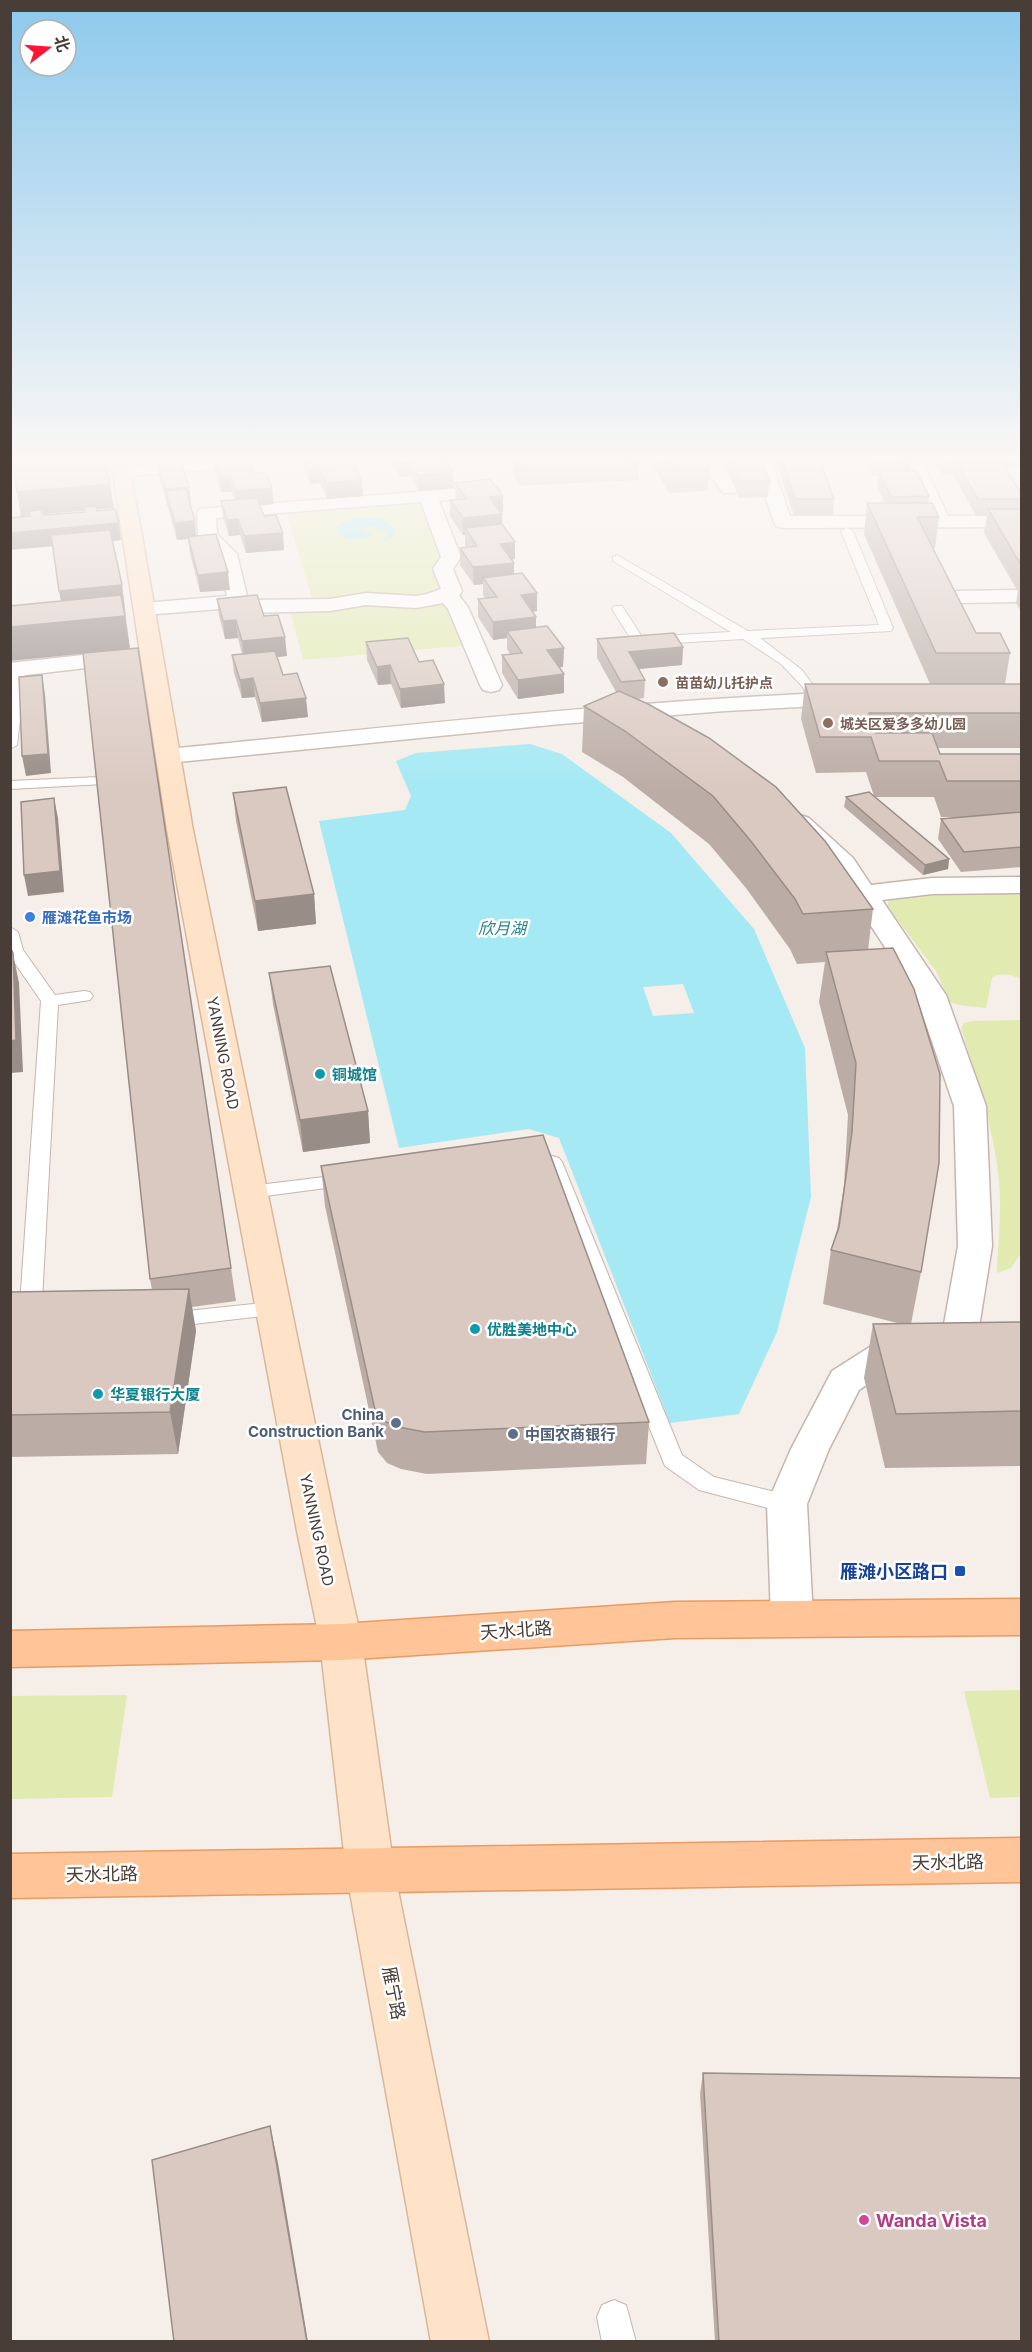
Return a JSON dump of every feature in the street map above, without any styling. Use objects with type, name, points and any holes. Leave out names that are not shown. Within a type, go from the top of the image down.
[{"type":"main road","name":"YANNING ROAD","points":[[133,571],[138,618],[152,654],[165,769],[199,982],[250,1192],[341,1642]]},
{"type":"main road","name":"天水北路","points":[[10,1649],[341,1642],[675,1620],[1022,1617]]},
{"type":"main road","name":"雁宁路","points":[[341,1642],[370,1870],[460,2342]]},
{"type":"main road","name":"天水北路","points":[[10,1876],[1022,1860]]},
{"type":"street","points":[[231,571],[238,601],[242,607],[271,604],[334,605],[353,599],[424,602],[440,599],[452,591],[444,571]]},
{"type":"street","points":[[966,616],[952,588],[1022,596]]},
{"type":"street","points":[[446,594],[458,606],[491,685]]},
{"type":"street","points":[[138,618],[238,601]]},
{"type":"street","points":[[15,669],[152,654]]},
{"type":"street","points":[[165,769],[561,717],[816,699],[863,699]]},
{"type":"street","points":[[777,807],[805,826],[836,856],[866,894],[931,995],[971,1110],[975,1246],[973,1352],[889,1352],[845,1381],[810,1449],[788,1504],[792,1618]]},
{"type":"street","points":[[866,894],[932,886],[1022,885]]},
{"type":"lane","points":[[637,571],[762,642],[792,667],[811,688],[816,699]]},
{"type":"lane","points":[[618,609],[638,641],[887,628],[863,571]]},
{"type":"lane","points":[[10,745],[15,669]]},
{"type":"lane","points":[[10,785],[99,781]]},
{"type":"lane","points":[[10,932],[15,950],[50,1001],[30,1324],[52,1324]]},
{"type":"lane","points":[[50,1001],[84,996]]},
{"type":"lane","points":[[538,1157],[550,1155],[673,1460],[707,1484],[788,1504]]},
{"type":"lane","points":[[250,1192],[364,1178]]},
{"type":"lane","points":[[152,1322],[273,1309]]},
{"type":"green space","points":[[304,571],[451,571],[469,610],[472,645],[303,660],[288,603],[313,601]]},
{"type":"green space","points":[[1021,889],[1021,979],[1003,974],[992,978],[986,1008],[950,1002],[936,971],[887,906],[889,900],[895,896]]},
{"type":"green space","points":[[1021,1020],[1021,1253],[1011,1268],[997,1273],[1000,1204],[997,1161],[984,1104],[961,1029],[964,1023],[972,1021]]},
{"type":"green space","points":[[1021,1690],[1021,1797],[990,1798],[964,1691]]},
{"type":"green space","points":[[127,1695],[112,1797],[11,1799],[11,1696]]},
{"type":"water","name":"欣月湖","points":[[530,744],[562,754],[671,833],[754,929],[805,1048],[811,1197],[777,1332],[739,1414],[670,1423],[559,1138],[529,1129],[399,1148],[319,821],[405,810],[411,796],[396,761],[416,753]],"holes":[[[683,984],[694,1013],[653,1016],[643,987]]]},
{"type":"building","points":[[56,571],[119,571],[122,585],[59,591]]},
{"type":"building","points":[[197,571],[228,572],[198,575]]},
{"type":"building","points":[[898,571],[944,571],[976,633],[1000,633],[1010,653],[936,653]]},
{"type":"building","points":[[522,573],[537,593],[521,595],[536,617],[493,622],[478,599],[497,597],[483,578]]},
{"type":"building","points":[[121,595],[125,616],[10,627],[10,606]]},
{"type":"building","points":[[257,595],[264,616],[278,615],[285,637],[242,641],[236,620],[223,621],[217,599]]},
{"type":"building","points":[[547,626],[564,648],[547,650],[564,674],[518,680],[502,655],[522,653],[507,631]]},
{"type":"building","points":[[674,633],[683,647],[629,652],[645,680],[621,682],[597,639]]},
{"type":"building","points":[[408,638],[419,662],[433,660],[444,684],[400,689],[390,665],[377,667],[366,642]]},
{"type":"building","points":[[138,648],[231,1268],[150,1279],[83,653]]},
{"type":"building","points":[[275,651],[283,675],[297,673],[306,698],[260,703],[253,678],[240,680],[232,655]]},
{"type":"building","points":[[42,675],[48,754],[22,756],[19,677]]},
{"type":"building","points":[[805,684],[1022,684],[1022,713],[869,713],[876,733],[932,733],[940,754],[1022,754],[1022,781],[947,781],[939,761],[879,761],[871,737],[820,737]]},
{"type":"building","points":[[619,691],[648,704],[709,738],[776,787],[825,841],[873,909],[803,914],[795,899],[750,840],[713,796],[625,731],[584,706]]},
{"type":"building","points":[[286,787],[314,894],[255,901],[233,793]]},
{"type":"building","points":[[869,792],[949,859],[925,865],[846,797]]},
{"type":"building","points":[[54,798],[60,871],[24,875],[21,802]]},
{"type":"building","points":[[1022,812],[1022,847],[964,852],[941,819]]},
{"type":"building","points":[[10,947],[13,953],[16,1040],[10,1041]]},
{"type":"building","points":[[893,948],[914,989],[940,1074],[939,1163],[921,1272],[831,1250],[839,1227],[852,1132],[856,1063],[826,952]]},
{"type":"building","name":"铜城馆","points":[[330,966],[368,1111],[300,1120],[269,973]]},
{"type":"building","name":"优胜美地中心","points":[[543,1135],[649,1422],[425,1432],[398,1427],[384,1421],[375,1410],[321,1166]]},
{"type":"building","name":"华夏银行大厦","points":[[189,1289],[170,1412],[10,1415],[10,1292]]},
{"type":"building","points":[[1022,1322],[1022,1411],[896,1414],[873,1324]]},
{"type":"building","name":"Wanda Vista","points":[[703,2073],[1022,2078],[1022,2342],[719,2342]]},
{"type":"building","points":[[270,2126],[307,2342],[174,2342],[152,2160]]},
{"type":"place","name":"苗苗幼儿托护点","points":[[663,682]]},
{"type":"place","name":"城关区爱多多幼儿园","points":[[828,723]]},
{"type":"place","name":"雁滩花鱼市场","points":[[30,917]]},
{"type":"place","name":"铜城馆","points":[[320,1074]]},
{"type":"place","name":"优胜美地中心","points":[[475,1329]]},
{"type":"place","name":"华夏银行大厦","points":[[98,1394]]},
{"type":"place","name":"China Construction Bank","points":[[396,1423]]},
{"type":"place","name":"中国农商银行","points":[[513,1434]]},
{"type":"place","name":"雁滩小区路口","points":[[960,1571]]},
{"type":"place","name":"Wanda Vista","points":[[864,2220]]}]
